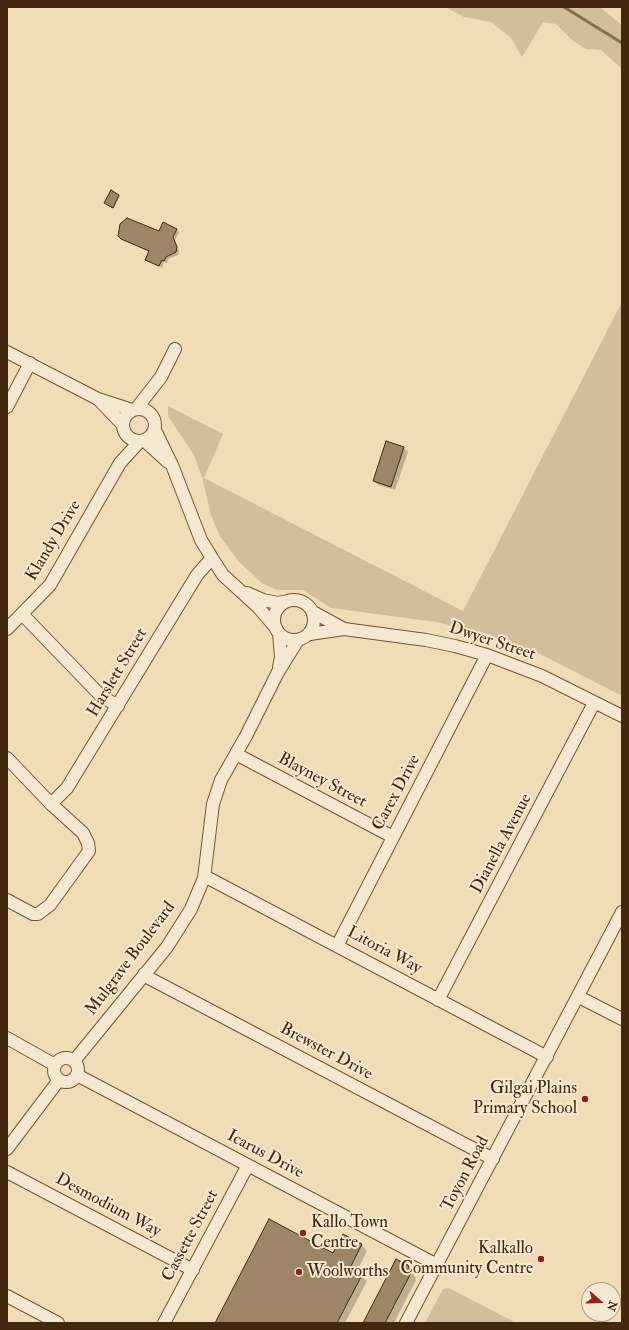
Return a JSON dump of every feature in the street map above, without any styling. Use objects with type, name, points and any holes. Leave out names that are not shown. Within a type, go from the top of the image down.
[{"type":"street","points":[[123,428],[125,417],[134,409],[161,377],[175,349]]},
{"type":"street","points":[[7,352],[98,400],[134,409],[145,409],[152,414],[156,422],[155,430],[151,437],[142,441]]},
{"type":"street","points":[[7,407],[30,364]]},
{"type":"street","points":[[152,414],[153,386]]},
{"type":"street","points":[[98,400],[123,428],[130,439],[142,441],[172,465]]},
{"type":"street","name":"Klandy Drive","points":[[120,464],[124,448],[123,428]]},
{"type":"street","points":[[155,430],[172,465],[201,540],[223,575],[240,591],[258,607],[277,631],[287,639],[298,640],[310,634],[314,623],[313,612],[304,603],[296,600],[278,603],[263,600],[240,591]]},
{"type":"street","name":"Klandy Drive","points":[[7,629],[50,585],[120,464],[142,441]]},
{"type":"street","name":"Harslett Street","points":[[51,804],[67,788],[197,575],[212,558]]},
{"type":"street","points":[[277,631],[275,617],[276,612],[283,604],[288,602]]},
{"type":"street","name":"Dwyer Street","points":[[313,612],[344,629]]},
{"type":"street","points":[[22,614],[101,696],[118,706]]},
{"type":"street","name":"Dwyer Street","points":[[310,634],[344,629],[426,640],[487,655],[542,676],[622,716]]},
{"type":"street","name":"Mulgrave Boulevard","points":[[277,631],[281,657],[278,672]]},
{"type":"street","name":"Mulgrave Boulevard","points":[[74,1061],[181,926],[200,892],[204,878],[213,804],[221,780],[278,672],[298,640]]},
{"type":"street","name":"Carex Drive","points":[[337,946],[487,655]]},
{"type":"street","name":"Dianella Avenue","points":[[438,1000],[594,703]]},
{"type":"street","name":"Blayney Street","points":[[236,754],[393,837]]},
{"type":"street","points":[[7,758],[51,804],[82,833],[88,843],[89,851],[50,905],[38,914],[33,914],[7,900]]},
{"type":"street","name":"Litoria Way","points":[[204,878],[210,879],[547,1057]]},
{"type":"street","name":"Toyon Road","points":[[406,1323],[579,997],[622,912]]},
{"type":"street","name":"Brewster Drive","points":[[144,974],[147,977],[493,1159]]},
{"type":"street","points":[[579,997],[622,1019]]},
{"type":"street","points":[[7,1038],[55,1065]]},
{"type":"street","points":[[64,1058],[74,1061],[78,1068],[77,1075],[69,1082],[59,1080],[55,1074],[55,1065],[64,1058]]},
{"type":"street","name":"Icarus Drive","points":[[77,1075],[437,1265]]},
{"type":"street","points":[[7,1149],[59,1080]]},
{"type":"street","name":"Cassette Street","points":[[164,1323],[248,1165]]},
{"type":"street","name":"Desmodium Way","points":[[7,1172],[193,1270]]},
{"type":"street","points":[[7,1296],[58,1323]]},
{"type":"shaded area","points":[[445,7],[600,7],[622,25],[622,69],[601,50],[586,49],[572,40],[556,24],[543,22],[522,57],[511,38],[491,22],[464,17]]},
{"type":"shaded area","points":[[622,302],[622,696],[540,654],[487,634],[436,622],[331,608],[303,590],[277,590],[263,584],[238,561],[220,536],[211,515],[202,477],[194,455],[168,416],[168,406],[223,434],[204,478],[463,611]]},
{"type":"shaded area","points":[[449,1288],[516,1323],[425,1323],[443,1289]]},
{"type":"building","points":[[111,190],[119,195],[113,208],[104,203]]},
{"type":"building","points":[[127,218],[159,231],[163,222],[177,229],[173,237],[177,247],[176,252],[166,257],[164,261],[162,260],[159,266],[145,260],[149,251],[121,239],[118,236],[120,224]]},
{"type":"building","points":[[386,441],[404,447],[391,487],[373,481]]},
{"type":"building","name":"Woolworths","points":[[269,1219],[333,1253],[343,1234],[362,1244],[350,1268],[362,1275],[337,1323],[215,1323]]},
{"type":"building","points":[[396,1259],[408,1265],[411,1273],[385,1323],[363,1323]]},
{"type":"waterway","points":[[564,7],[622,43]]},
{"type":"place","name":"Gilgai Plains Primary School","points":[[585,1099]]},
{"type":"place","name":"Kallo Town Centre","points":[[303,1233]]},
{"type":"place","name":"Kalkallo Community Centre","points":[[541,1259]]},
{"type":"place","name":"Woolworths","points":[[299,1272]]}]
